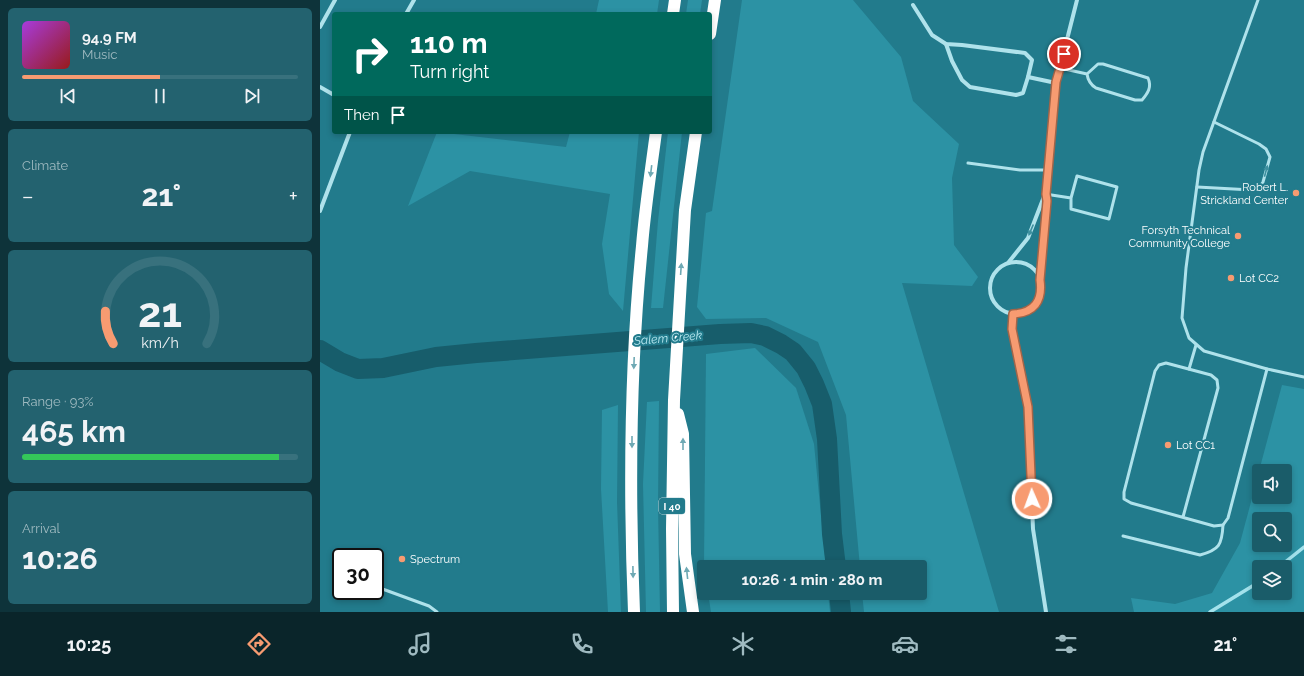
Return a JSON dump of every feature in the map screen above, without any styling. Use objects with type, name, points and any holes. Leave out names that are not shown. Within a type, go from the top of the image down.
[{"type":"highway","points":[[673,12],[675,0]]},
{"type":"highway","points":[[712,20],[715,0]]},
{"type":"highway","points":[[634,612],[632,403],[642,246],[656,134]]},
{"type":"highway","name":"I 40","points":[[673,612],[672,529],[674,400],[685,210],[696,134]]},
{"type":"highway","points":[[674,400],[683,434],[684,548],[693,612]]},
{"type":"street","points":[[320,27],[335,0]]},
{"type":"street","points":[[407,12],[414,0]]},
{"type":"street","points":[[1040,280],[1037,273],[1028,265],[1016,262],[1008,263],[1000,267],[994,274],[990,291],[992,299],[1004,312],[1013,314],[1022,313],[1036,305],[1041,293],[1040,280],[1047,201],[1046,194],[1056,82],[1077,0]]},
{"type":"street","points":[[913,5],[932,35],[946,44],[962,44],[1025,53],[1032,60],[1023,93],[1016,94],[970,87],[962,80],[952,61],[946,44]]},
{"type":"street","points":[[1028,77],[1056,82]]},
{"type":"street","points":[[320,87],[332,94]]},
{"type":"street","points":[[320,211],[349,134]]},
{"type":"street","points":[[1008,263],[1028,238],[1046,194]]},
{"type":"street","points":[[1013,314],[1012,329],[1028,407],[1033,530],[1046,612]]},
{"type":"lane","points":[[1258,0],[1203,152],[1186,268],[1182,318],[1189,338],[1204,351],[1266,369],[1304,377]]},
{"type":"lane","points":[[1098,64],[1103,64],[1148,78],[1150,83],[1149,89],[1142,100],[1135,100],[1092,86],[1088,80],[1087,74],[1098,64]]},
{"type":"lane","points":[[1060,68],[1087,74]]},
{"type":"lane","points":[[1197,187],[1252,190],[1259,188],[1263,182],[1270,157],[1266,149],[1259,144],[1214,122]]},
{"type":"lane","points":[[968,163],[1020,170],[1048,170]]},
{"type":"lane","points":[[1077,176],[1117,187],[1109,219],[1071,209],[1071,198],[1077,176]]},
{"type":"lane","points":[[1046,194],[1071,198]]},
{"type":"lane","points":[[1189,369],[1196,345]]},
{"type":"lane","points":[[1183,517],[1218,388],[1217,380],[1211,375],[1166,363],[1159,365],[1156,371],[1124,492],[1124,499],[1131,503],[1214,526],[1223,525]]},
{"type":"lane","points":[[1123,536],[1200,555],[1213,552],[1220,544],[1223,525],[1228,518],[1266,369]]},
{"type":"lane","points":[[384,590],[429,606],[437,612]]},
{"type":"shaded area","points":[[599,0],[659,0],[657,12],[596,12]]},
{"type":"shaded area","points":[[688,0],[702,0],[700,12],[686,12]]},
{"type":"shaded area","points":[[742,0],[853,0],[901,57],[913,101],[959,144],[952,178],[954,245],[978,277],[972,286],[902,283],[999,612],[864,612],[863,600],[927,600],[927,560],[859,560],[846,415],[818,342],[766,318],[706,319],[697,307],[706,213],[712,211]]},
{"type":"shaded area","points":[[436,134],[454,134],[566,147],[569,134],[639,134],[623,311],[609,294],[602,244],[610,194],[470,171],[408,206]]},
{"type":"shaded area","points":[[668,134],[682,134],[663,308],[651,308],[658,221]]},
{"type":"shaded area","points":[[755,348],[796,388],[814,444],[825,560],[704,560],[706,354]]},
{"type":"shaded area","points":[[1282,385],[1304,389],[1304,612],[1134,612],[1131,598],[1175,604],[1212,593],[1240,543],[1252,498],[1252,504],[1292,504],[1292,464],[1261,464]]},
{"type":"shaded area","points":[[659,401],[658,506],[660,612],[646,612],[643,484],[647,402]]},
{"type":"shaded area","points":[[618,405],[617,502],[621,612],[608,612],[601,489],[602,410]]},
{"type":"shaded area","points":[[709,600],[829,600],[830,612],[711,612]]},
{"type":"waterway","name":"Salem Creek","points":[[320,350],[340,362],[358,369],[383,368],[436,357],[476,353],[720,334],[751,333],[765,336],[793,352],[806,368],[822,404],[827,439],[832,534],[835,560]]},
{"type":"waterway","points":[[1288,560],[1304,547]]},
{"type":"waterway","points":[[1210,612],[1252,586]]},
{"type":"waterway","name":"Salem Creek","points":[[840,600],[841,612]]},
{"type":"place","name":"Robert L. Strickland Center","points":[[1296,193]]},
{"type":"place","name":"Forsyth Technical Community College","points":[[1238,236]]},
{"type":"place","name":"Lot CC2","points":[[1231,278]]},
{"type":"place","name":"Lot CC1","points":[[1168,445]]},
{"type":"place","name":"Spectrum","points":[[402,559]]},
{"type":"route","points":[[1032,499],[1028,407],[1012,329],[1013,314],[1022,313],[1036,305],[1042,289],[1040,280],[1056,82],[1064,54]]}]
